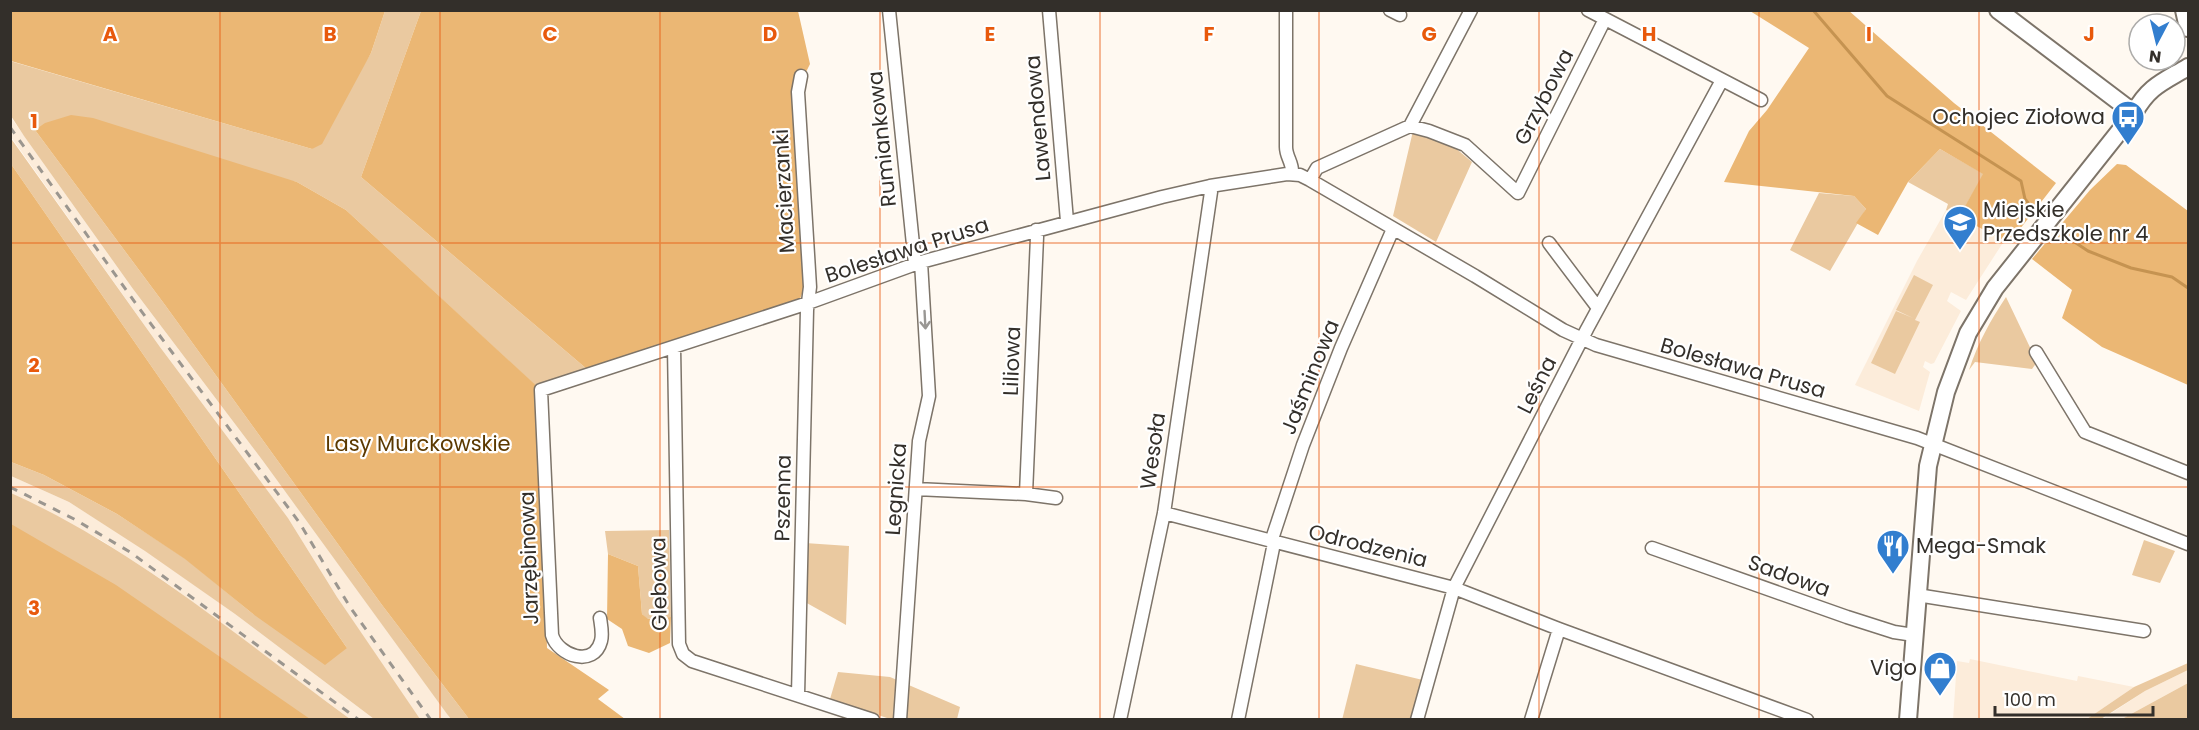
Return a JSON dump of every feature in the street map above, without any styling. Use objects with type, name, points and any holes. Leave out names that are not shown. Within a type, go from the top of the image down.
[{"type":"street","name":"Rumiankowa","points":[[889,10],[918,263]]},
{"type":"street","name":"Lawendowa","points":[[1049,10],[1067,221]]},
{"type":"street","points":[[1286,10],[1286,147],[1292,163],[1292,174]]},
{"type":"street","points":[[1310,180],[1317,168],[1410,126],[1471,10]]},
{"type":"street","points":[[1588,10],[1761,100]]},
{"type":"street","points":[[1998,10],[2016,16],[2134,113]]},
{"type":"street","points":[[2184,10],[2188,28]]},
{"type":"street","name":"Grzybowa","points":[[1410,126],[1465,145],[1480,156],[1518,193],[1605,20]]},
{"type":"street","points":[[1908,720],[1925,494],[1932,444],[1946,392],[1968,333],[1984,304],[2009,268],[2134,113],[2155,99],[2181,72]]},
{"type":"street","name":"Macierzanki","points":[[801,76],[798,92],[810,287],[808,303]]},
{"type":"street","name":"Leśna","points":[[1417,720],[1454,588],[1598,308],[1722,80]]},
{"type":"street","name":"Bolesława Prusa","points":[[541,390],[808,303],[918,263],[1067,221],[1210,186],[1292,174],[1310,180],[1596,345],[1917,438],[2188,544]]},
{"type":"street","name":"Wesoła","points":[[1120,720],[1164,513],[1211,192],[1210,186]]},
{"type":"street","name":"Jaśminowa","points":[[1238,720],[1273,542],[1304,445],[1341,348],[1393,229]]},
{"type":"street","name":"Liliowa","points":[[1026,494],[1037,237],[1035,230]]},
{"type":"street","points":[[1549,243],[1598,308]]},
{"type":"street","name":"Legnicka","points":[[900,720],[919,435],[929,396],[918,263]]},
{"type":"street","name":"Pszenna","points":[[798,695],[808,303]]},
{"type":"street","name":"Glebowa","points":[[674,347],[680,648],[683,654],[692,661],[873,720]]},
{"type":"street","points":[[2036,352],[2085,432],[2188,474]]},
{"type":"street","name":"Jarzębinowa","points":[[541,390],[552,635],[555,644],[561,650],[574,656],[581,657],[590,654],[598,648],[602,640],[600,618]]},
{"type":"street","points":[[915,489],[1026,494],[1056,498]]},
{"type":"street","name":"Odrodzenia","points":[[1164,513],[1454,588],[1786,716],[1807,720]]},
{"type":"street","name":"Sadowa","points":[[1652,548],[1847,617],[1894,632],[1914,634]]},
{"type":"street","points":[[1917,595],[2144,631]]},
{"type":"street","points":[[1531,720],[1559,629]]},
{"type":"shaded area","points":[[385,11],[421,11],[361,177],[588,370],[536,386],[346,210],[297,182],[35,130],[382,605],[469,719],[451,719],[447,714],[263,461],[133,289],[11,116],[10,61],[312,149],[371,53]]},
{"type":"shaded area","points":[[10,116],[133,289],[263,461],[451,719],[420,719],[411,708],[288,518],[160,347],[11,137]]},
{"type":"shaded area","points":[[1413,131],[1453,146],[1472,162],[1436,242],[1393,216]]},
{"type":"shaded area","points":[[10,137],[160,347],[288,518],[337,597],[420,719],[374,719],[235,614],[145,551],[69,502],[11,476],[11,462],[44,475],[117,514],[186,559],[253,614],[347,648],[11,164]]},
{"type":"shaded area","points":[[1940,149],[1984,174],[1959,217],[1946,210],[1948,204],[1908,182]]},
{"type":"shaded area","points":[[1819,193],[1854,196],[1866,209],[1830,271],[1790,250]]},
{"type":"shaded area","points":[[1946,210],[2004,241],[1966,300],[1951,292],[1947,301],[1961,311],[1934,363],[1925,361],[1923,367],[1930,372],[1919,411],[1855,385],[1917,261]]},
{"type":"shaded area","points":[[1914,275],[1933,285],[1915,320],[1920,322],[1895,374],[1871,363],[1896,311],[1913,318],[1896,310]]},
{"type":"shaded area","points":[[2006,297],[2037,362],[2032,369],[1975,362],[1969,370],[1985,332]]},
{"type":"shaded area","points":[[11,476],[69,502],[146,551],[235,614],[374,719],[350,719],[167,583],[101,540],[11,493]]},
{"type":"shaded area","points":[[11,493],[57,516],[144,568],[228,627],[350,719],[11,720]]},
{"type":"shaded area","points":[[669,530],[671,617],[647,619],[642,614],[638,566],[608,554],[605,531]]},
{"type":"shaded area","points":[[2144,540],[2175,551],[2160,583],[2132,575]]},
{"type":"shaded area","points":[[805,543],[849,546],[846,625],[805,602]]},
{"type":"shaded area","points":[[1970,659],[2077,681],[2078,676],[2134,687],[2087,719],[1953,720],[1957,661],[1969,663]]},
{"type":"shaded area","points":[[2188,663],[2188,670],[2145,691],[2101,719],[2087,719],[2134,687]]},
{"type":"shaded area","points":[[1356,664],[1427,681],[1417,719],[1342,720]]},
{"type":"shaded area","points":[[2188,670],[2188,683],[2122,719],[2101,720],[2145,691]]},
{"type":"shaded area","points":[[838,672],[890,677],[960,707],[957,719],[890,719],[830,699]]},
{"type":"shaded area","points":[[2188,683],[2188,719],[2122,719]]},
{"type":"green space","points":[[1848,10],[1954,103],[2056,183],[2009,243],[1959,217],[1983,174],[1940,149],[1908,182],[1878,235],[1856,223],[1866,209],[1854,196],[1724,182],[1749,131],[1767,110],[1809,48],[1750,11]]},
{"type":"green space","points":[[10,11],[385,11],[371,53],[322,144],[312,149],[11,61]]},
{"type":"green space","points":[[421,11],[798,11],[810,64],[803,78],[806,285],[799,301],[588,370],[361,177]]},
{"type":"green space","name":"Lasy Murckowskie","points":[[71,115],[93,118],[297,182],[346,210],[541,390],[547,648],[609,690],[598,699],[625,719],[469,719],[382,605],[35,130],[45,123]]},
{"type":"green space","points":[[11,164],[347,648],[325,665],[253,614],[185,559],[117,514],[44,475],[11,462]]},
{"type":"green space","points":[[2117,164],[2126,165],[2188,211],[2188,385],[2102,347],[2062,318],[2072,290],[2032,259],[2090,190]]},
{"type":"green space","points":[[11,524],[116,585],[310,719],[11,719]]},
{"type":"green space","points":[[608,554],[638,566],[642,614],[648,619],[671,617],[670,643],[649,653],[628,646],[622,629],[607,619]]},
{"type":"waterway","points":[[1813,10],[1887,96],[2021,181],[2025,199],[2032,208]]},
{"type":"waterway","points":[[2058,231],[2088,251],[2131,268],[2172,277],[2188,288]]},
{"type":"railway","points":[[10,127],[139,308],[299,522],[350,607],[431,720]]},
{"type":"railway","points":[[10,487],[74,519],[130,552],[359,720]]},
{"type":"place","name":"Ochojec Ziołowa","points":[[2128,146]]},
{"type":"place","name":"Miejskie Przedszkole nr 4","points":[[1960,251]]},
{"type":"place","name":"Mega-Smak","points":[[1893,575]]},
{"type":"place","name":"Vigo","points":[[1940,697]]}]
